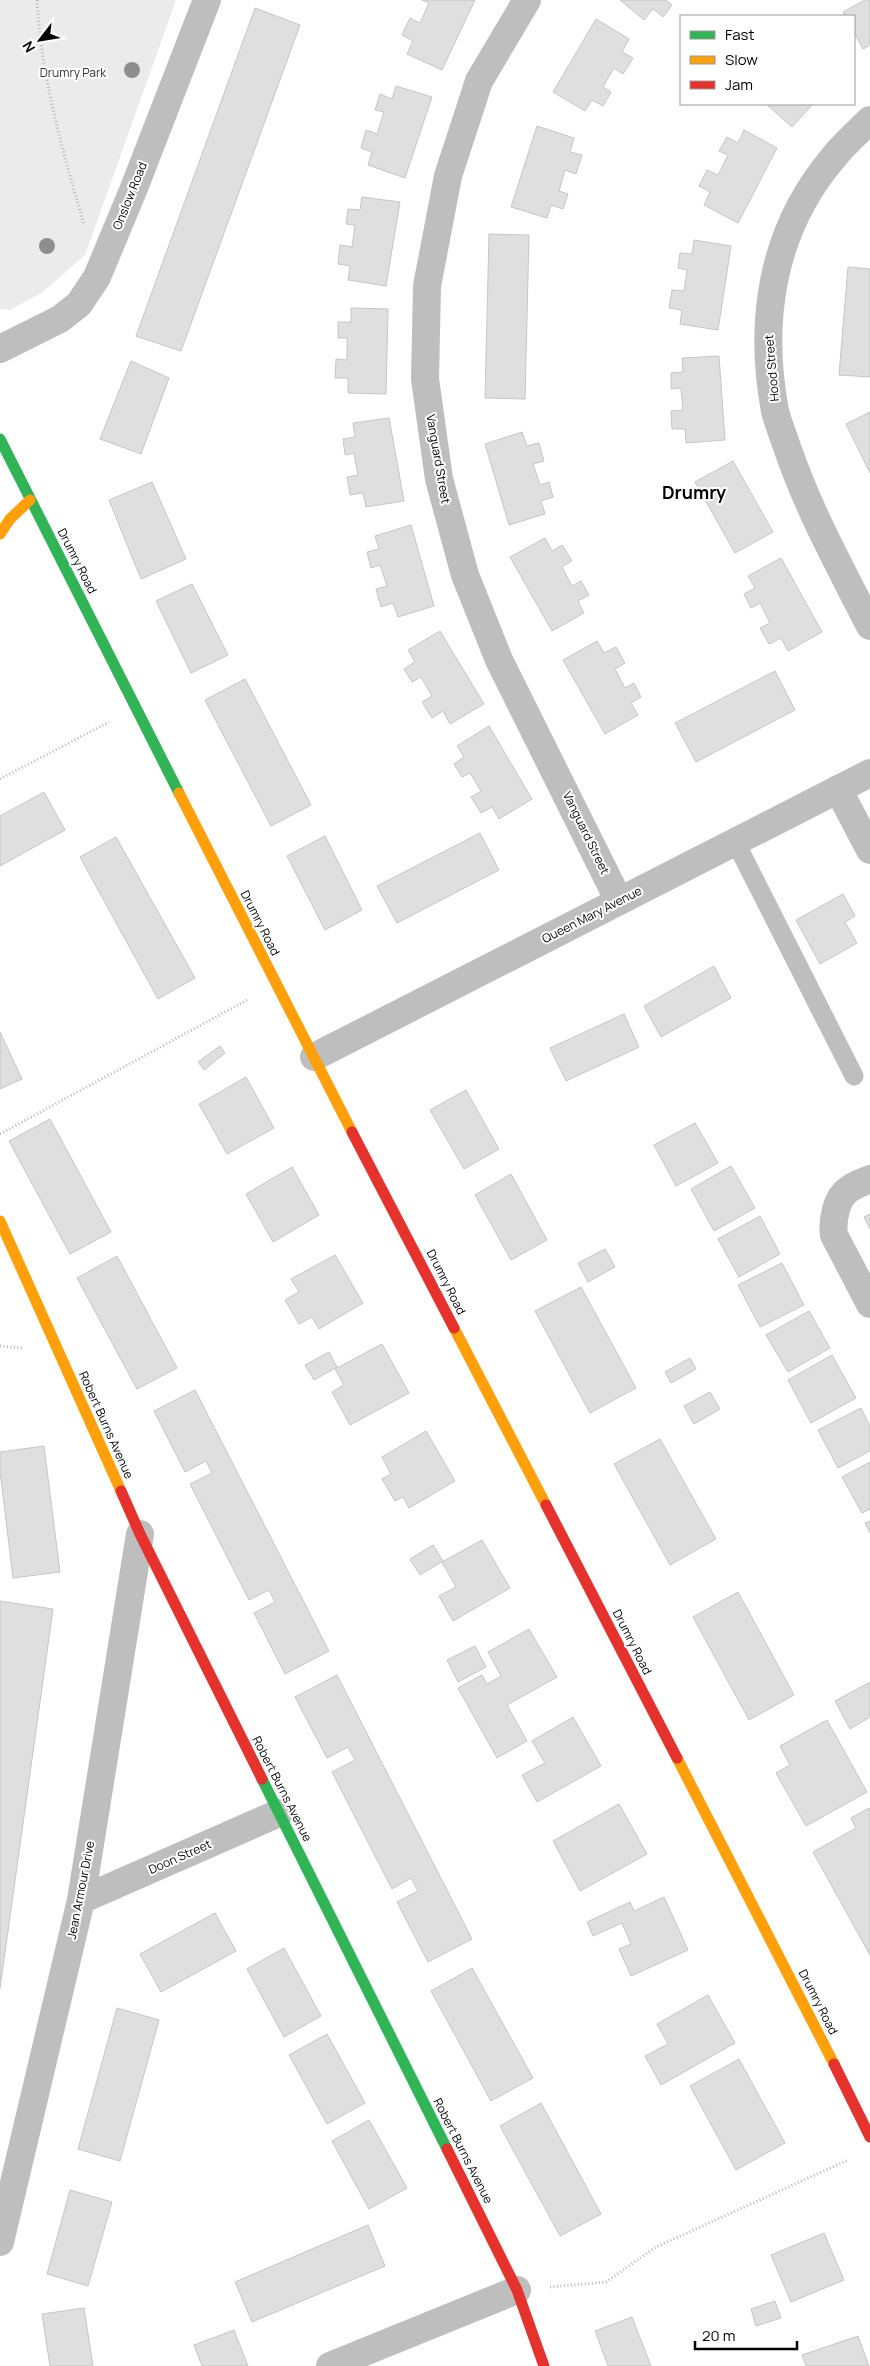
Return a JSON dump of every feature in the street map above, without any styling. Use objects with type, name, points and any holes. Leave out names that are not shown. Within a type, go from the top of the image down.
[{"type":"main road","name":"Drumry Road","points":[[0,439],[276,984],[814,2024],[870,2137]]},
{"type":"main road","points":[[0,534],[10,519],[30,500]]},
{"type":"main road","name":"Robert Burns Avenue","points":[[0,1221],[140,1534],[517,2290],[544,2366]]},
{"type":"street","name":"Onslow Road","points":[[0,349],[60,318],[79,304],[97,277],[134,188],[207,0]]},
{"type":"street","name":"Vanguard Street","points":[[527,0],[479,81],[448,176],[427,286],[425,379],[440,479],[465,575],[499,660],[619,900]]},
{"type":"street","name":"Hood Street","points":[[870,120],[833,158],[804,200],[780,252],[768,311],[770,366],[776,412],[800,486],[870,626]]},
{"type":"street","name":"Queen Mary Avenue","points":[[314,1057],[870,773]]},
{"type":"street","points":[[838,789],[870,850]]},
{"type":"street","points":[[870,1179],[847,1190],[841,1198],[832,1225],[834,1235],[870,1304]]},
{"type":"street","name":"Jean Armour Drive","points":[[0,2242],[81,1900],[140,1534]]},
{"type":"street","name":"Doon Street","points":[[81,1900],[279,1813]]},
{"type":"street","points":[[330,2366],[517,2290]]},
{"type":"lane","points":[[735,841],[854,1076]]},
{"type":"path","points":[[37,0],[39,36],[57,128],[97,277]]},
{"type":"path","points":[[0,779],[136,707]]},
{"type":"path","points":[[0,1134],[276,984]]},
{"type":"path","points":[[517,2290],[606,2282],[656,2246],[852,2158]]},
{"type":"green space","name":"Drumry Park","points":[[0,0],[176,0],[85,255],[43,292],[10,310],[0,309]]},
{"type":"building","points":[[422,0],[475,0],[442,70],[407,54],[413,41],[402,35],[410,18],[420,23],[429,3]]},
{"type":"building","points":[[620,0],[666,0],[672,5],[663,17],[653,9],[644,20]]},
{"type":"building","points":[[865,0],[870,0],[870,45],[863,49],[855,34],[855,15],[844,15],[843,12]]},
{"type":"building","points":[[255,8],[300,25],[181,351],[136,336]]},
{"type":"building","points":[[596,19],[629,39],[622,52],[633,58],[623,74],[614,68],[603,87],[611,92],[603,106],[592,100],[585,111],[553,92]]},
{"type":"building","points":[[396,86],[432,97],[405,178],[368,165],[372,152],[361,148],[366,130],[377,134],[384,112],[375,110],[380,94],[392,99]]},
{"type":"building","points":[[767,105],[812,105],[792,127]]},
{"type":"building","points":[[537,126],[574,138],[570,152],[582,155],[576,174],[565,170],[559,191],[568,194],[563,209],[551,205],[547,218],[511,207]]},
{"type":"building","points":[[744,130],[777,148],[738,223],[704,205],[710,192],[699,186],[707,170],[718,175],[728,155],[719,151],[727,137],[738,143]]},
{"type":"building","points":[[362,197],[400,202],[386,286],[348,280],[350,266],[338,264],[340,245],[352,247],[355,225],[346,224],[348,209],[360,210]]},
{"type":"building","points":[[489,234],[529,235],[525,399],[485,398]]},
{"type":"building","points":[[694,240],[731,246],[718,330],[680,324],[682,310],[669,308],[672,290],[684,291],[687,270],[678,268],[680,253],[692,254]]},
{"type":"building","points":[[848,267],[870,269],[870,377],[839,375]]},
{"type":"building","points":[[351,308],[388,309],[386,394],[348,393],[348,378],[335,378],[336,359],[347,360],[347,338],[338,338],[338,322],[351,322]]},
{"type":"building","points":[[719,356],[725,440],[686,443],[685,429],[672,429],[671,411],[683,410],[681,388],[671,389],[671,373],[683,372],[682,358]]},
{"type":"building","points":[[131,361],[169,378],[141,454],[100,439]]},
{"type":"building","points":[[870,412],[870,473],[846,424]]},
{"type":"building","points":[[389,418],[404,501],[366,507],[363,493],[350,495],[347,477],[358,475],[354,453],[345,455],[343,439],[355,437],[353,423]]},
{"type":"building","points":[[522,432],[527,446],[539,443],[544,461],[533,464],[540,485],[549,482],[553,497],[541,501],[545,514],[509,525],[485,444]]},
{"type":"building","points":[[733,461],[773,532],[735,553],[695,482]]},
{"type":"building","points":[[152,482],[186,559],[141,579],[109,500]]},
{"type":"building","points":[[411,525],[434,606],[398,617],[393,603],[381,607],[376,589],[387,586],[380,565],[371,568],[367,552],[379,549],[375,536]]},
{"type":"building","points":[[545,538],[552,551],[562,545],[572,561],[562,567],[572,586],[581,581],[589,595],[578,601],[584,613],[552,631],[510,557]]},
{"type":"building","points":[[781,558],[822,632],[788,651],[781,638],[769,644],[760,628],[770,623],[760,603],[751,608],[744,594],[755,588],[748,576]]},
{"type":"building","points":[[192,584],[228,655],[191,673],[156,601]]},
{"type":"building","points":[[440,631],[484,704],[450,724],[443,711],[432,718],[422,702],[432,696],[421,677],[412,682],[404,669],[415,662],[408,650]]},
{"type":"building","points":[[597,641],[604,653],[616,647],[625,663],[615,669],[625,688],[634,683],[641,697],[631,703],[638,715],[605,734],[563,660]]},
{"type":"building","points":[[775,671],[795,710],[696,762],[675,723]]},
{"type":"building","points":[[245,679],[311,805],[271,826],[205,700]]},
{"type":"building","points":[[489,726],[532,799],[499,819],[492,807],[481,813],[471,797],[481,791],[470,773],[462,777],[454,764],[464,757],[457,746]]},
{"type":"building","points":[[44,792],[65,830],[0,866],[0,816]]},
{"type":"building","points":[[480,833],[499,870],[397,923],[377,886]]},
{"type":"building","points":[[325,836],[362,910],[325,930],[287,856]]},
{"type":"building","points":[[116,837],[195,978],[158,999],[80,857]]},
{"type":"building","points":[[843,894],[855,916],[845,922],[857,943],[820,964],[796,920]]},
{"type":"building","points":[[714,966],[731,998],[661,1037],[644,1006]]},
{"type":"building","points":[[624,1014],[639,1047],[566,1081],[550,1048]]},
{"type":"building","points":[[0,1032],[22,1079],[0,1089]]},
{"type":"building","points":[[220,1046],[225,1053],[204,1070],[198,1062]]},
{"type":"building","points":[[246,1077],[274,1128],[227,1154],[199,1104]]},
{"type":"building","points":[[466,1090],[499,1149],[464,1169],[430,1110]]},
{"type":"building","points":[[50,1119],[111,1232],[70,1254],[9,1141]]},
{"type":"building","points":[[695,1123],[718,1163],[676,1186],[654,1145]]},
{"type":"building","points":[[731,1166],[755,1208],[714,1231],[691,1189]]},
{"type":"building","points":[[292,1167],[319,1215],[273,1242],[246,1194]]},
{"type":"building","points":[[511,1174],[547,1240],[511,1260],[475,1195]]},
{"type":"building","points":[[870,1214],[870,1229],[864,1217]]},
{"type":"building","points":[[760,1216],[780,1254],[739,1277],[718,1239]]},
{"type":"building","points":[[605,1249],[615,1267],[588,1282],[578,1263]]},
{"type":"building","points":[[335,1255],[363,1303],[319,1329],[312,1317],[299,1324],[285,1300],[299,1292],[291,1279]]},
{"type":"building","points":[[117,1256],[177,1368],[137,1389],[77,1278]]},
{"type":"building","points":[[782,1263],[804,1305],[760,1327],[738,1285]]},
{"type":"building","points":[[581,1287],[636,1388],[590,1413],[535,1311]]},
{"type":"building","points":[[809,1311],[830,1348],[788,1372],[766,1335]]},
{"type":"building","points":[[382,1344],[409,1393],[350,1425],[332,1392],[344,1385],[335,1369]]},
{"type":"building","points":[[329,1352],[337,1367],[314,1380],[305,1365]]},
{"type":"building","points":[[832,1355],[856,1398],[811,1423],[788,1380]]},
{"type":"building","points":[[690,1358],[696,1369],[671,1383],[665,1372]]},
{"type":"building","points":[[195,1390],[329,1651],[285,1674],[254,1613],[275,1602],[269,1590],[249,1600],[190,1484],[212,1473],[206,1461],[185,1472],[154,1411]]},
{"type":"building","points":[[710,1392],[720,1409],[694,1424],[684,1406]]},
{"type":"building","points":[[861,1408],[870,1426],[870,1451],[838,1468],[818,1430]]},
{"type":"building","points":[[426,1431],[455,1481],[409,1508],[403,1497],[395,1501],[382,1479],[391,1474],[382,1457]]},
{"type":"building","points":[[660,1439],[716,1539],[670,1565],[614,1464]]},
{"type":"building","points":[[44,1446],[60,1572],[13,1578],[0,1471],[0,1452]]},
{"type":"building","points":[[870,1462],[870,1509],[862,1513],[842,1477]]},
{"type":"building","points":[[870,1521],[870,1533],[865,1523]]},
{"type":"building","points":[[482,1540],[510,1588],[453,1621],[439,1596],[456,1587],[442,1562]]},
{"type":"building","points":[[433,1545],[443,1561],[420,1575],[410,1559]]},
{"type":"building","points":[[738,1592],[794,1695],[749,1720],[693,1617]]},
{"type":"building","points":[[0,1601],[53,1609],[0,1988]]},
{"type":"building","points":[[529,1629],[557,1677],[507,1705],[527,1741],[497,1758],[458,1688],[482,1675],[487,1684],[501,1676],[488,1652]]},
{"type":"building","points":[[475,1646],[486,1667],[458,1682],[447,1660]]},
{"type":"building","points":[[337,1675],[472,1939],[428,1962],[397,1902],[418,1891],[411,1878],[392,1889],[332,1772],[355,1760],[348,1747],[327,1758],[295,1697]]},
{"type":"building","points":[[870,1682],[870,1717],[850,1729],[835,1701]]},
{"type":"building","points":[[573,1717],[601,1766],[537,1802],[522,1775],[545,1763],[532,1741]]},
{"type":"building","points":[[827,1720],[867,1792],[806,1826],[776,1773],[790,1765],[780,1746]]},
{"type":"building","points":[[619,1804],[647,1854],[580,1891],[553,1841]]},
{"type":"building","points":[[869,1808],[870,1955],[813,1852],[856,1828],[851,1818]]},
{"type":"building","points":[[664,1897],[688,1950],[631,1976],[619,1949],[631,1944],[622,1923],[593,1936],[587,1922],[630,1902],[634,1911]]},
{"type":"building","points":[[215,1913],[236,1951],[161,1992],[140,1954]]},
{"type":"building","points":[[284,1948],[321,2016],[284,2037],[247,1969]]},
{"type":"building","points":[[472,1968],[533,2078],[491,2101],[431,1991]]},
{"type":"building","points":[[708,1995],[735,2043],[661,2085],[645,2056],[668,2044],[657,2024]]},
{"type":"building","points":[[117,2008],[159,2020],[120,2161],[78,2149]]},
{"type":"building","points":[[327,2034],[365,2103],[327,2124],[289,2055]]},
{"type":"building","points":[[739,2059],[785,2143],[736,2170],[690,2086]]},
{"type":"building","points":[[541,2103],[601,2214],[560,2236],[500,2126]]},
{"type":"building","points":[[369,2120],[407,2188],[369,2209],[332,2141]]},
{"type":"building","points":[[70,2190],[112,2202],[88,2286],[47,2274]]},
{"type":"building","points":[[368,2225],[385,2266],[252,2322],[235,2282]]},
{"type":"building","points":[[824,2233],[844,2280],[791,2302],[771,2255]]},
{"type":"building","points":[[775,2301],[781,2318],[756,2326],[751,2309]]},
{"type":"building","points":[[84,2308],[93,2366],[50,2366],[42,2314]]},
{"type":"building","points":[[632,2317],[651,2366],[608,2366],[595,2331]]},
{"type":"building","points":[[234,2330],[248,2366],[202,2366],[194,2345]]},
{"type":"building","points":[[858,2336],[869,2366],[806,2366],[802,2355]]},
{"type":"traffic: fast","points":[[0,439],[179,793]]},
{"type":"traffic: fast","points":[[262,1779],[447,2149]]},
{"type":"traffic: slow","points":[[0,534],[10,519],[30,500]]},
{"type":"traffic: slow","points":[[179,793],[352,1132]]},
{"type":"traffic: slow","points":[[0,1221],[121,1491]]},
{"type":"traffic: slow","points":[[454,1328],[546,1505]]},
{"type":"traffic: slow","points":[[677,1758],[834,2064]]},
{"type":"traffic: jam","points":[[352,1132],[454,1328]]},
{"type":"traffic: jam","points":[[121,1491],[140,1534],[262,1779]]},
{"type":"traffic: jam","points":[[546,1505],[677,1758]]},
{"type":"traffic: jam","points":[[834,2064],[870,2137]]},
{"type":"traffic: jam","points":[[447,2149],[517,2290],[544,2366]]},
{"type":"district","name":"Drumry","points":[[694,493]]}]
